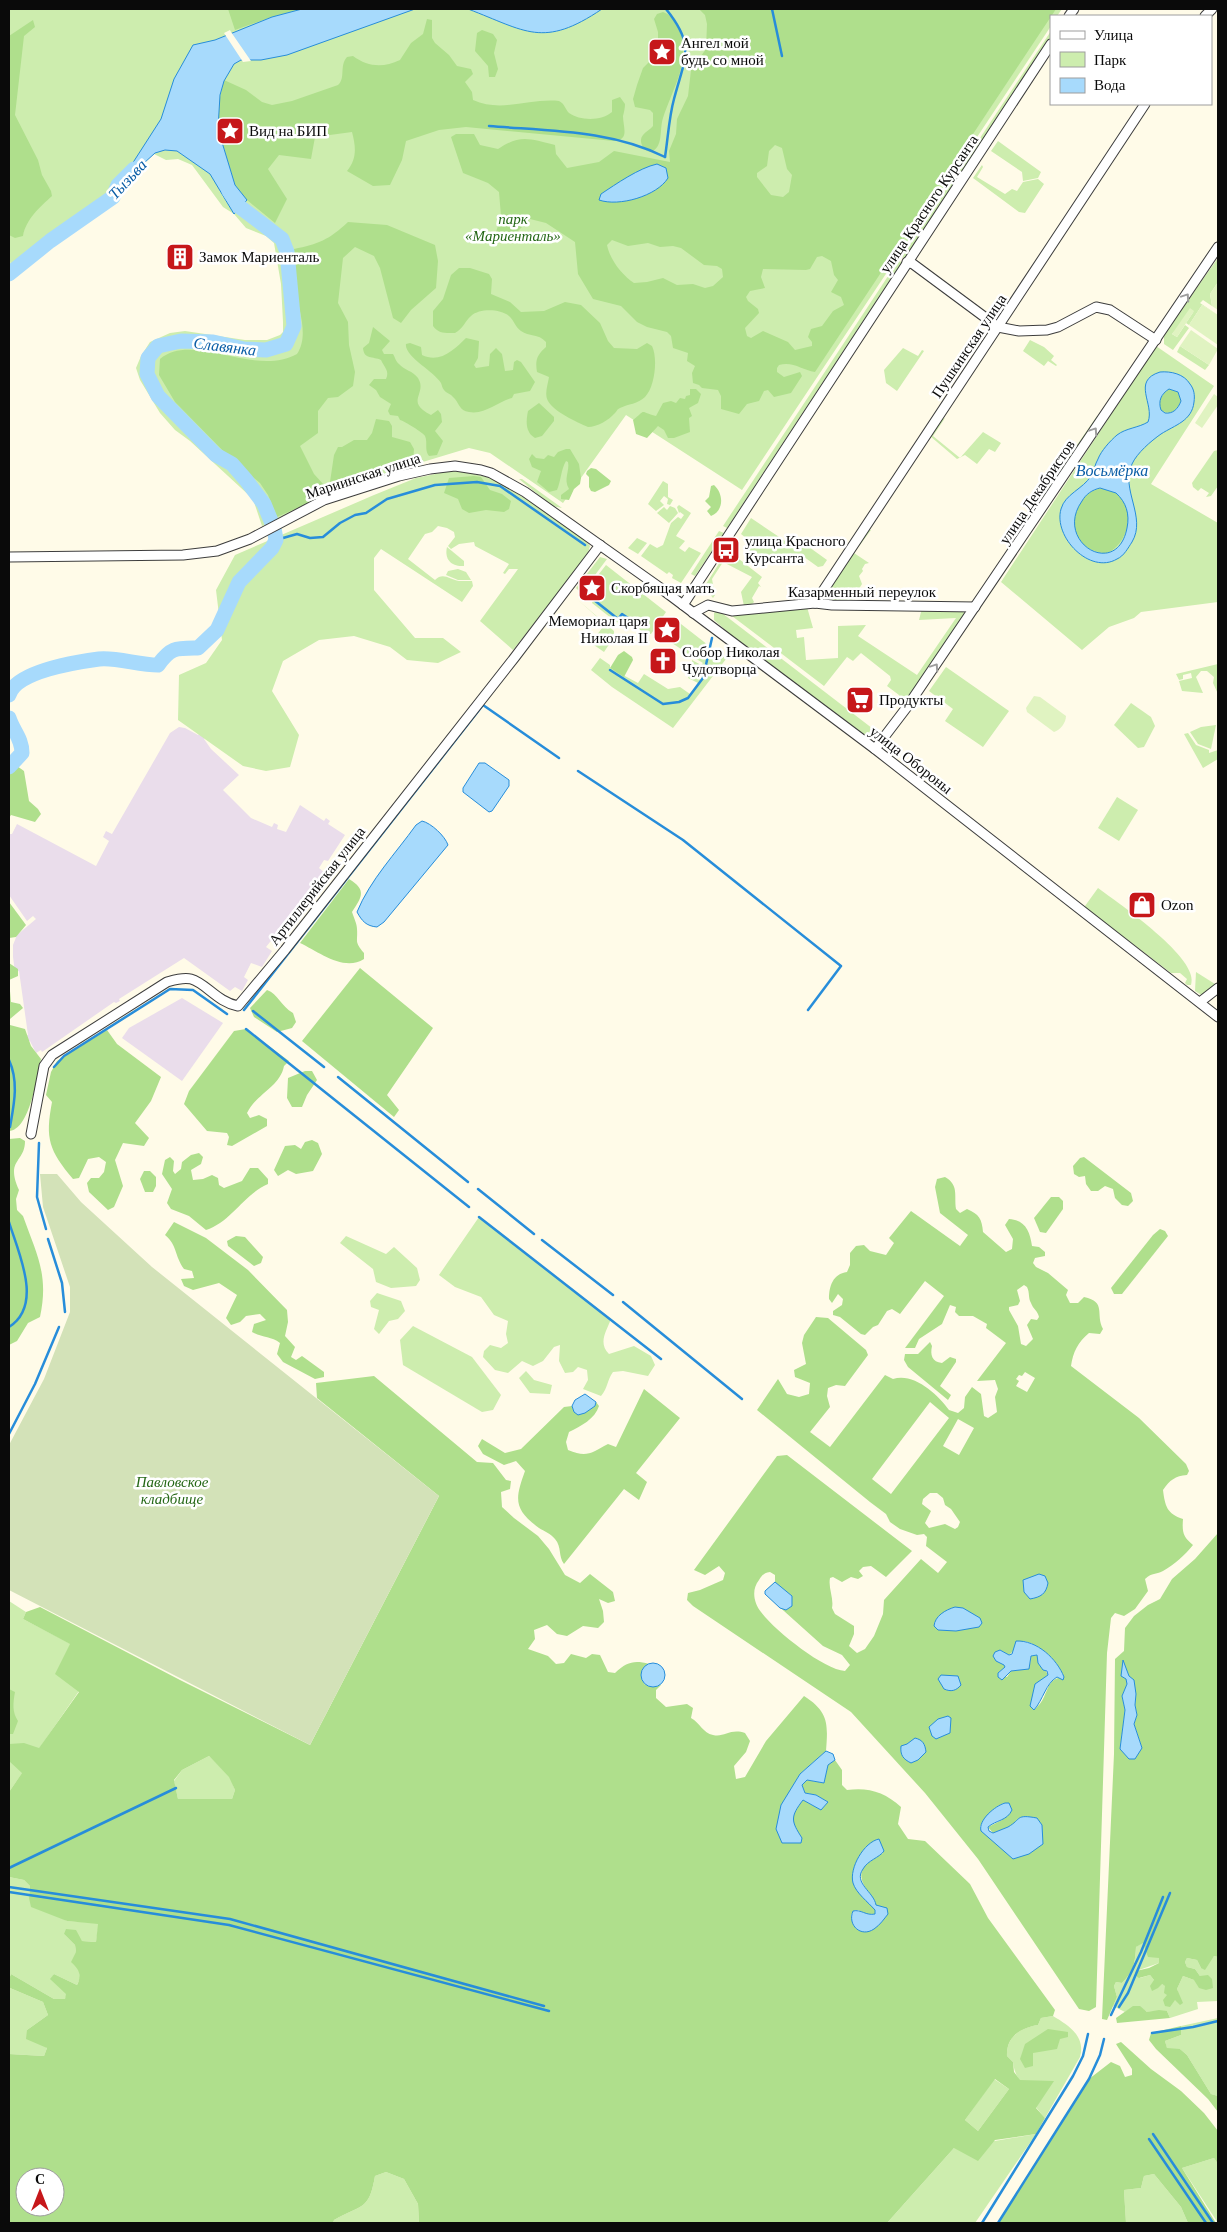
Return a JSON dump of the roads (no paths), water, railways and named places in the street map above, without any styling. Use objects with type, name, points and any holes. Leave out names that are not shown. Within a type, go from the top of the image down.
[{"type":"street","name":"улица Красного Курсанта","points":[[683,605],[1050,46]]},
{"type":"street","name":"Пушкинская улица","points":[[814,603],[1144,105]]},
{"type":"street","name":"улица Декабристов","points":[[875,749],[908,707],[1218,247]]},
{"type":"street","points":[[907,262],[913,264],[998,327],[1019,331],[1047,330],[1058,327],[1096,307],[1101,307],[1110,310],[1156,340]]},
{"type":"street","name":"Мариинская улица","points":[[9,557],[183,555],[217,551],[250,538],[324,500],[399,476],[455,466],[481,470],[501,478],[558,515]]},
{"type":"street","name":"улица Обороны","points":[[558,515],[683,605],[875,749],[1218,1017]]},
{"type":"street","name":"Артиллерийская улица","points":[[31,1134],[44,1066],[52,1055],[167,982],[178,979],[192,979],[227,1004],[238,1006],[291,943],[516,657],[600,545]]},
{"type":"street","name":"Казарменный переулок","points":[[693,613],[708,605],[732,611],[814,603],[832,605],[975,607]]},
{"type":"street","points":[[1200,1002],[1218,988]]},
{"type":"water","points":[[302,9],[415,9],[287,55],[261,60],[241,60],[234,64],[224,81],[220,95],[218,129],[235,185],[247,200],[234,214],[210,174],[177,151],[165,150],[155,153],[120,185],[118,180],[134,161],[161,119],[174,79],[193,45],[215,40],[272,17]]},
{"type":"water","points":[[468,9],[602,9],[564,29],[535,32],[505,24]]},
{"type":"water","points":[[657,164],[666,168],[668,178],[663,184],[647,195],[627,201],[607,202],[599,200],[601,194],[621,181]]},
{"type":"water","name":"Восьмёрка","points":[[1160,372],[1168,372],[1184,378],[1193,390],[1193,408],[1186,418],[1153,440],[1134,460],[1129,474],[1129,483],[1137,523],[1136,532],[1129,547],[1119,558],[1107,563],[1096,562],[1085,558],[1068,541],[1060,520],[1061,509],[1066,499],[1088,481],[1103,449],[1117,435],[1148,422],[1149,408],[1145,387],[1151,376]],"holes":[[[1169,389],[1178,392],[1181,401],[1175,410],[1165,413],[1161,410],[1160,401],[1162,395]],[[1100,488],[1116,493],[1125,504],[1128,518],[1127,528],[1121,543],[1112,551],[1101,553],[1090,549],[1081,541],[1075,530],[1075,516],[1082,501],[1085,496]]]},
{"type":"water","points":[[479,763],[485,763],[509,780],[509,786],[492,811],[489,812],[463,792],[463,788]]},
{"type":"water","points":[[422,821],[437,830],[448,845],[384,922],[377,927],[367,924],[357,912],[362,900],[384,867],[416,825]]},
{"type":"water","points":[[585,1394],[596,1402],[595,1406],[585,1413],[578,1415],[574,1412],[572,1406],[575,1400]]},
{"type":"water","points":[[1039,1574],[1045,1576],[1048,1583],[1046,1590],[1037,1597],[1030,1599],[1024,1592],[1023,1580]]},
{"type":"water","points":[[775,1582],[792,1596],[792,1606],[786,1610],[780,1608],[765,1594],[765,1591]]},
{"type":"water","points":[[955,1607],[963,1608],[980,1618],[982,1623],[979,1627],[956,1631],[938,1630],[934,1626],[938,1616]]},
{"type":"water","points":[[1016,1641],[1039,1647],[1051,1657],[1064,1677],[1063,1680],[1057,1677],[1053,1680],[1034,1710],[1030,1706],[1035,1684],[1048,1675],[1047,1671],[1043,1670],[1038,1663],[1037,1655],[1031,1656],[1029,1669],[1011,1671],[1002,1680],[998,1677],[998,1673],[1005,1667],[996,1661],[993,1656],[995,1652],[1000,1650],[1009,1655],[1012,1654]]},
{"type":"water","points":[[1123,1660],[1129,1676],[1134,1680],[1136,1694],[1135,1705],[1137,1715],[1134,1724],[1142,1748],[1135,1759],[1129,1759],[1120,1749],[1125,1710],[1122,1696],[1127,1684],[1126,1679],[1121,1676]]},
{"type":"water","points":[[653,1663],[658,1664],[664,1670],[664,1680],[658,1686],[653,1687],[648,1686],[642,1680],[641,1675],[642,1670],[648,1664]]},
{"type":"water","points":[[941,1675],[958,1676],[961,1685],[953,1690],[944,1689],[938,1679]]},
{"type":"water","points":[[948,1716],[951,1718],[950,1733],[936,1739],[932,1736],[929,1727],[938,1719]]},
{"type":"water","points":[[915,1738],[923,1743],[926,1752],[918,1760],[911,1763],[903,1756],[901,1746]]},
{"type":"water","points":[[826,1751],[833,1754],[835,1760],[828,1765],[824,1783],[807,1780],[802,1785],[805,1793],[816,1795],[828,1802],[821,1810],[803,1800],[794,1815],[794,1823],[802,1838],[801,1843],[782,1843],[776,1829],[781,1805],[800,1774]]},
{"type":"water","points":[[1005,1803],[1009,1803],[1012,1810],[1010,1814],[988,1827],[989,1831],[993,1833],[1008,1827],[1022,1817],[1037,1818],[1042,1825],[1043,1844],[1029,1854],[1013,1859],[981,1831],[982,1822],[988,1814]]},
{"type":"water","points":[[879,1839],[884,1851],[865,1866],[861,1879],[876,1905],[887,1908],[888,1914],[876,1927],[864,1932],[856,1929],[852,1921],[853,1911],[875,1914],[875,1910],[859,1894],[855,1887],[852,1877],[853,1870],[863,1850],[873,1841]]},
{"type":"waterway","points":[[665,157],[671,113],[685,52],[685,43],[681,33],[666,9]]},
{"type":"waterway","points":[[772,9],[782,56]]},
{"type":"waterway","points":[[489,126],[579,133],[623,141],[665,157]]},
{"type":"waterway","name":"Тызьва","points":[[9,274],[50,241],[113,197],[118,185],[134,169]]},
{"type":"waterway","name":"Славянка","points":[[9,695],[14,687],[23,680],[48,669],[63,665],[99,659],[158,665],[167,655],[175,650],[198,648],[217,630],[239,582],[272,548],[276,540],[274,528],[264,504],[246,480],[232,464],[216,455],[158,396],[147,374],[148,358],[158,346],[181,341],[213,342],[244,349],[266,350],[286,344],[294,326],[287,252],[282,239],[240,207],[229,191]]},
{"type":"waterway","points":[[276,540],[297,534],[310,538],[323,537],[340,523],[355,515],[366,513],[387,499],[435,485],[477,482],[500,486],[585,545]]},
{"type":"waterway","points":[[589,596],[618,619],[622,614],[640,626]]},
{"type":"waterway","points":[[610,670],[663,704],[679,702],[688,698],[703,678],[712,638]]},
{"type":"waterway","points":[[244,1010],[483,705],[559,758]]},
{"type":"waterway","name":"Славянка","points":[[9,718],[22,748],[22,753],[9,767]]},
{"type":"waterway","points":[[578,771],[683,840],[841,966],[808,1010]]},
{"type":"waterway","points":[[54,1067],[64,1056],[170,989],[193,990],[227,1014]]},
{"type":"waterway","points":[[253,1011],[324,1067]]},
{"type":"waterway","points":[[246,1029],[469,1207]]},
{"type":"waterway","points":[[9,1060],[15,1085],[10,1127]]},
{"type":"waterway","points":[[338,1077],[468,1182]]},
{"type":"waterway","points":[[39,1143],[37,1197],[46,1229]]},
{"type":"waterway","points":[[478,1189],[534,1234]]},
{"type":"waterway","points":[[479,1217],[661,1359]]},
{"type":"waterway","points":[[9,1222],[26,1278],[27,1292],[25,1306],[19,1317],[9,1327]]},
{"type":"waterway","points":[[48,1239],[62,1283],[65,1312]]},
{"type":"waterway","points":[[542,1240],[613,1295]]},
{"type":"waterway","points":[[623,1302],[742,1399]]},
{"type":"waterway","points":[[9,1434],[35,1384],[59,1327]]},
{"type":"waterway","points":[[9,1868],[176,1788]]},
{"type":"waterway","points":[[9,1887],[230,1919],[544,2006]]},
{"type":"waterway","points":[[9,1892],[229,1925],[549,2011]]},
{"type":"waterway","points":[[1119,2007],[1128,1993],[1170,1893]]},
{"type":"waterway","points":[[1111,2015],[1141,1952],[1163,1897]]},
{"type":"waterway","points":[[1152,2033],[1218,2021]]},
{"type":"waterway","points":[[982,2223],[1073,2076],[1083,2056],[1088,2034]]},
{"type":"waterway","points":[[998,2223],[1089,2079],[1100,2055],[1104,2039]]},
{"type":"waterway","points":[[1153,2134],[1213,2223]]},
{"type":"waterway","points":[[1149,2139],[1206,2223]]},
{"type":"place","name":"Ангел мой будь со мной","points":[[662,52]]},
{"type":"place","name":"Вид на БИП","points":[[230,131]]},
{"type":"place","name":"Замок Мариенталь","points":[[180,257]]},
{"type":"place","name":"улица Красного Курсанта","points":[[726,550]]},
{"type":"place","name":"Скорбящая мать","points":[[592,588]]},
{"type":"place","name":"Мемориал царя Николая II","points":[[667,630]]},
{"type":"place","name":"Собор Николая Чудотворца","points":[[663,661]]},
{"type":"place","name":"Продукты","points":[[860,700]]},
{"type":"place","name":"Ozon","points":[[1142,905]]},
{"type":"park label","name":"парк «Мариенталь»","points":[[513,228]]},
{"type":"park label","name":"Павловское кладбище","points":[[172,1490]]}]
